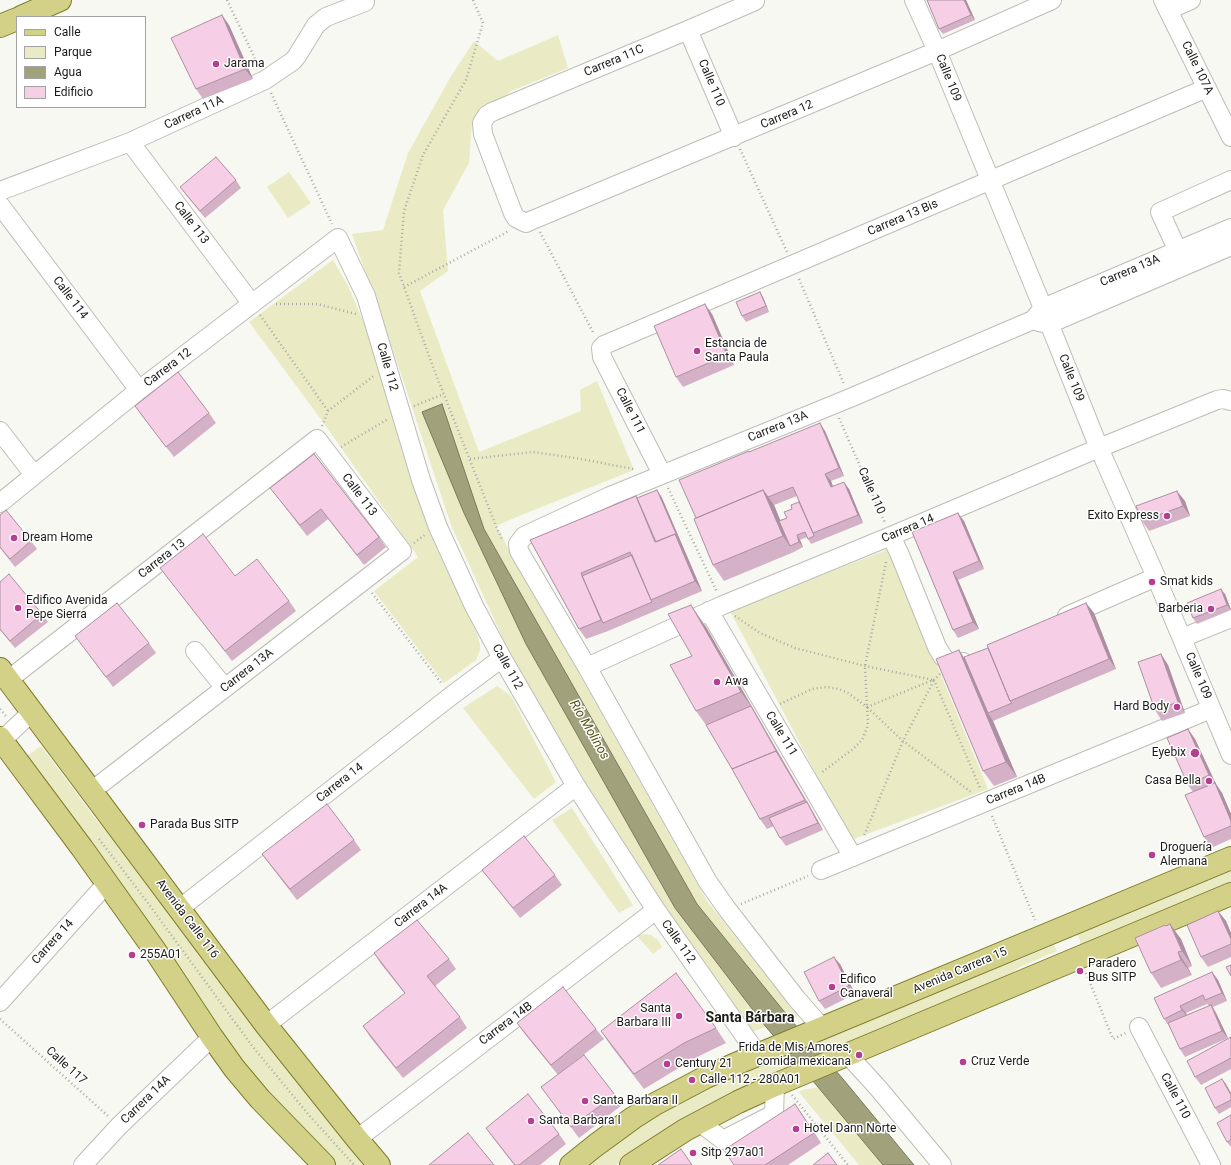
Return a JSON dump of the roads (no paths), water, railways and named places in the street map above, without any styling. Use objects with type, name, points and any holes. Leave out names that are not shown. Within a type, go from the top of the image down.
[{"type":"main road","points":[[23,16],[60,0]]},
{"type":"main road","points":[[0,26],[16,19]]},
{"type":"main road","name":"Avenida Calle 116","points":[[4,674],[266,1025],[379,1165]]},
{"type":"main road","points":[[4,737],[156,952],[212,1038],[234,1068],[324,1165]]},
{"type":"main road","name":"Avenida Carrera 15","points":[[571,1165],[633,1118],[655,1104],[706,1077],[1231,858]]},
{"type":"main road","points":[[631,1165],[699,1122],[782,1082],[1231,894]]},
{"type":"main road","points":[[993,957],[1021,953],[1062,936],[1068,937],[1071,941],[1072,947],[1069,953],[1029,971],[1006,989]]},
{"type":"street","name":"Calle 109","points":[[914,0],[937,51],[990,181],[1042,318],[1156,577],[1231,755]]},
{"type":"street","name":"Carrera 12","points":[[526,221],[734,137],[937,51],[1052,0]]},
{"type":"street","points":[[1166,5],[1191,0]]},
{"type":"street","name":"Carrera 11C","points":[[526,221],[516,218],[513,213],[485,142],[482,127],[484,119],[492,112],[754,1]]},
{"type":"street","name":"Carrera 11A","points":[[0,191],[130,142],[265,80],[298,56],[316,25],[326,16],[364,2]]},
{"type":"street","name":"Calle 107A","points":[[1166,5],[1231,137]]},
{"type":"street","name":"Calle 110","points":[[688,30],[734,137]]},
{"type":"street","name":"Carrera 13 Bis","points":[[601,348],[607,343],[1207,88]]},
{"type":"street","name":"Calle 113","points":[[130,142],[252,304]]},
{"type":"street","points":[[1181,259],[1160,212],[1231,180]]},
{"type":"street","name":"Calle 114","points":[[0,205],[140,390]]},
{"type":"street","name":"Carrera 13A","points":[[1181,259],[1231,228]]},
{"type":"street","name":"Carrera 12","points":[[0,503],[140,390],[338,238]]},
{"type":"street","name":"Calle 112","points":[[338,238],[366,296],[387,367],[405,409],[420,480],[438,526],[474,606],[502,658],[576,786],[656,910],[762,1053]]},
{"type":"street","name":"Carrera 13A","points":[[587,667],[519,551],[518,544],[524,536],[610,496],[662,474],[1042,318],[1181,259],[1231,246]]},
{"type":"street","name":"Calle 111","points":[[601,348],[602,357],[662,474]]},
{"type":"street","name":"Carrera 14","points":[[587,667],[716,608],[1099,448],[1217,400],[1224,399],[1231,401]]},
{"type":"street","points":[[0,431],[34,475]]},
{"type":"street","name":"Calle 113","points":[[316,439],[402,551]]},
{"type":"street","name":"Carrera 13","points":[[4,674],[316,439]]},
{"type":"street","points":[[891,536],[937,647],[943,657],[950,664],[959,663],[975,656]]},
{"type":"street","name":"Carrera 13A","points":[[90,790],[102,783],[402,551]]},
{"type":"street","points":[[1054,622],[1156,577]]},
{"type":"street","name":"Calle 111","points":[[716,608],[767,710],[855,856]]},
{"type":"street","points":[[1182,638],[1231,618]]},
{"type":"street","points":[[196,651],[225,688]]},
{"type":"street","name":"Carrera 14","points":[[179,909],[502,658]]},
{"type":"street","points":[[587,667],[708,882],[799,1003],[816,1031]]},
{"type":"street","name":"Carrera 14B","points":[[821,870],[1212,709]]},
{"type":"street","points":[[4,737],[32,712]]},
{"type":"street","name":"Carrera 14A","points":[[266,1025],[576,786]]},
{"type":"street","name":"Carrera 14","points":[[0,1002],[107,883]]},
{"type":"street","name":"Carrera 14B","points":[[357,1139],[656,910]]},
{"type":"street","name":"Calle 110","points":[[1139,1027],[1211,1165]]},
{"type":"street","name":"Carrera 14A","points":[[83,1165],[119,1126],[212,1038]]},
{"type":"street","points":[[840,1058],[880,1089],[942,1165]]},
{"type":"water","name":"Río Molinos","points":[[442,404],[484,529],[697,904],[791,1020],[843,1079],[914,1165],[883,1165],[766,1027],[675,908],[526,644],[464,513],[422,412]]},
{"type":"place","name":"Jarama","points":[[216,64]]},
{"type":"place","name":"Estancia de Santa Paula","points":[[697,351]]},
{"type":"place","name":"Exito Express","points":[[1167,516]]},
{"type":"place","name":"Dream Home","points":[[14,538]]},
{"type":"place","name":"Smat kids","points":[[1152,582]]},
{"type":"place","name":"Edifico Avenida Pepe Sierra","points":[[18,608]]},
{"type":"place","name":"Barberia","points":[[1211,609]]},
{"type":"place","name":"Awa","points":[[717,682]]},
{"type":"place","name":"Hard Body","points":[[1177,707]]},
{"type":"place","name":"Eyebix","points":[[1195,753]]},
{"type":"place","name":"Casa Bella","points":[[1209,781]]},
{"type":"place","name":"Parada Bus SITP","points":[[142,825]]},
{"type":"place","name":"Droguería Alemana","points":[[1152,855]]},
{"type":"place","name":"255A01","points":[[132,955]]},
{"type":"place","name":"Paradero Bus SITP","points":[[1080,971]]},
{"type":"place","name":"Edifico Canaveral","points":[[832,987]]},
{"type":"place","name":"Santa Barbara III","points":[[679,1016]]},
{"type":"place","name":"Frida de Mis Amores, comida mexicana","points":[[859,1055]]},
{"type":"place","name":"Cruz Verde","points":[[963,1062]]},
{"type":"place","name":"Century 21","points":[[667,1064]]},
{"type":"place","name":"Calle 112 - 280A01","points":[[692,1080]]},
{"type":"place","name":"Santa Barbara II","points":[[585,1101]]},
{"type":"place","name":"Santa Barbara I","points":[[531,1121]]},
{"type":"place","name":"Hotel Dann Norte","points":[[796,1129]]},
{"type":"place","name":"Sitp 297a01","points":[[693,1153]]},
{"type":"district","name":"Santa Bárbara","points":[[750,1018]]}]
